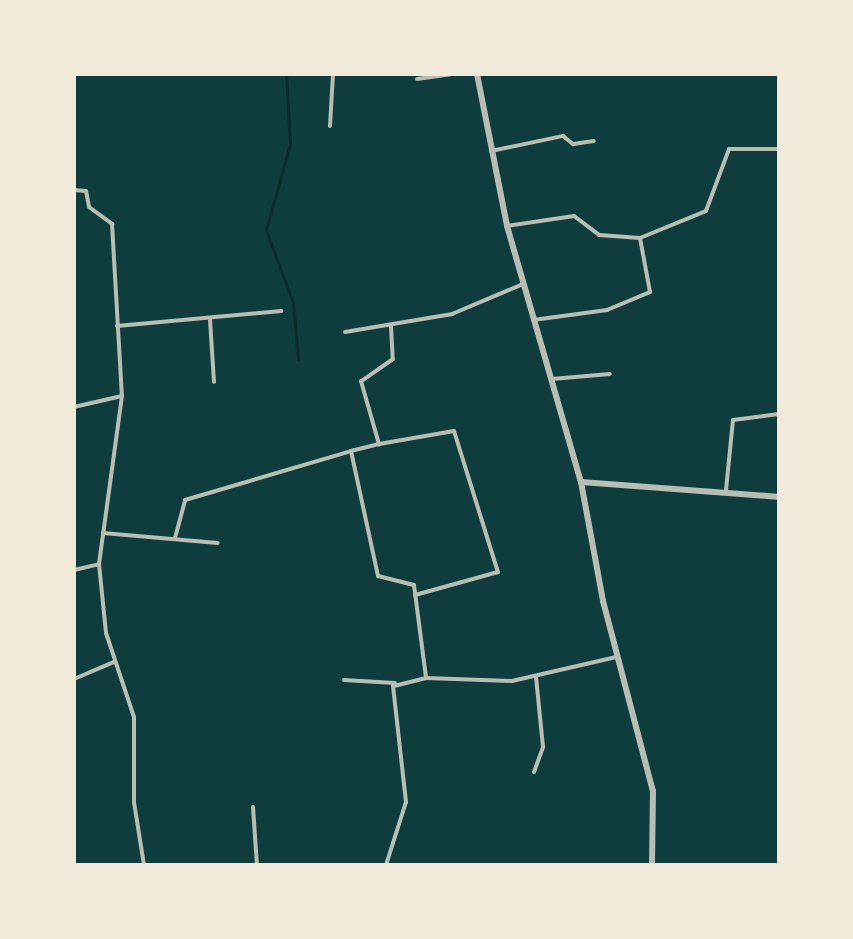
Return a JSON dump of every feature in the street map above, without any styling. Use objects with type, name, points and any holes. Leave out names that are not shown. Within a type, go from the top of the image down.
[{"type":"street","points":[[330,126],[333,74]]},
{"type":"street","points":[[417,79],[451,74]]},
{"type":"street","points":[[477,74],[507,226],[581,482],[616,657],[653,791],[652,865]]},
{"type":"street","points":[[491,151],[563,136],[572,144],[594,141]]},
{"type":"street","points":[[507,226],[574,216],[599,235],[640,238],[706,211],[729,149],[779,149]]},
{"type":"street","points":[[74,190],[86,191],[89,207],[112,224],[122,396],[99,564],[114,662],[134,717],[134,802],[144,865]]},
{"type":"street","points":[[533,320],[607,310],[650,292],[640,238]]},
{"type":"street","points":[[345,332],[391,326],[468,309],[523,284]]},
{"type":"street","points":[[117,326],[210,320],[281,311]]},
{"type":"street","points":[[210,320],[214,382]]},
{"type":"street","points":[[379,444],[361,381],[393,359],[391,326]]},
{"type":"street","points":[[550,379],[610,374]]},
{"type":"street","points":[[74,407],[122,396]]},
{"type":"street","points":[[726,490],[733,420],[779,414]]},
{"type":"street","points":[[175,538],[185,500],[351,451],[454,431],[495,556],[496,576],[415,595]]},
{"type":"street","points":[[351,451],[378,576],[409,580],[415,595],[426,678]]},
{"type":"street","points":[[581,482],[726,490],[779,497]]},
{"type":"street","points":[[103,533],[218,543]]},
{"type":"street","points":[[74,570],[99,564]]},
{"type":"street","points":[[344,680],[395,683],[426,678],[485,684],[536,677],[616,657]]},
{"type":"street","points":[[74,679],[114,662]]},
{"type":"street","points":[[534,772],[543,747],[536,677]]},
{"type":"street","points":[[386,865],[406,802],[395,683]]},
{"type":"street","points":[[253,807],[257,865]]},
{"type":"waterway","points":[[286,74],[290,144],[266,230],[293,303],[298,359]]}]
